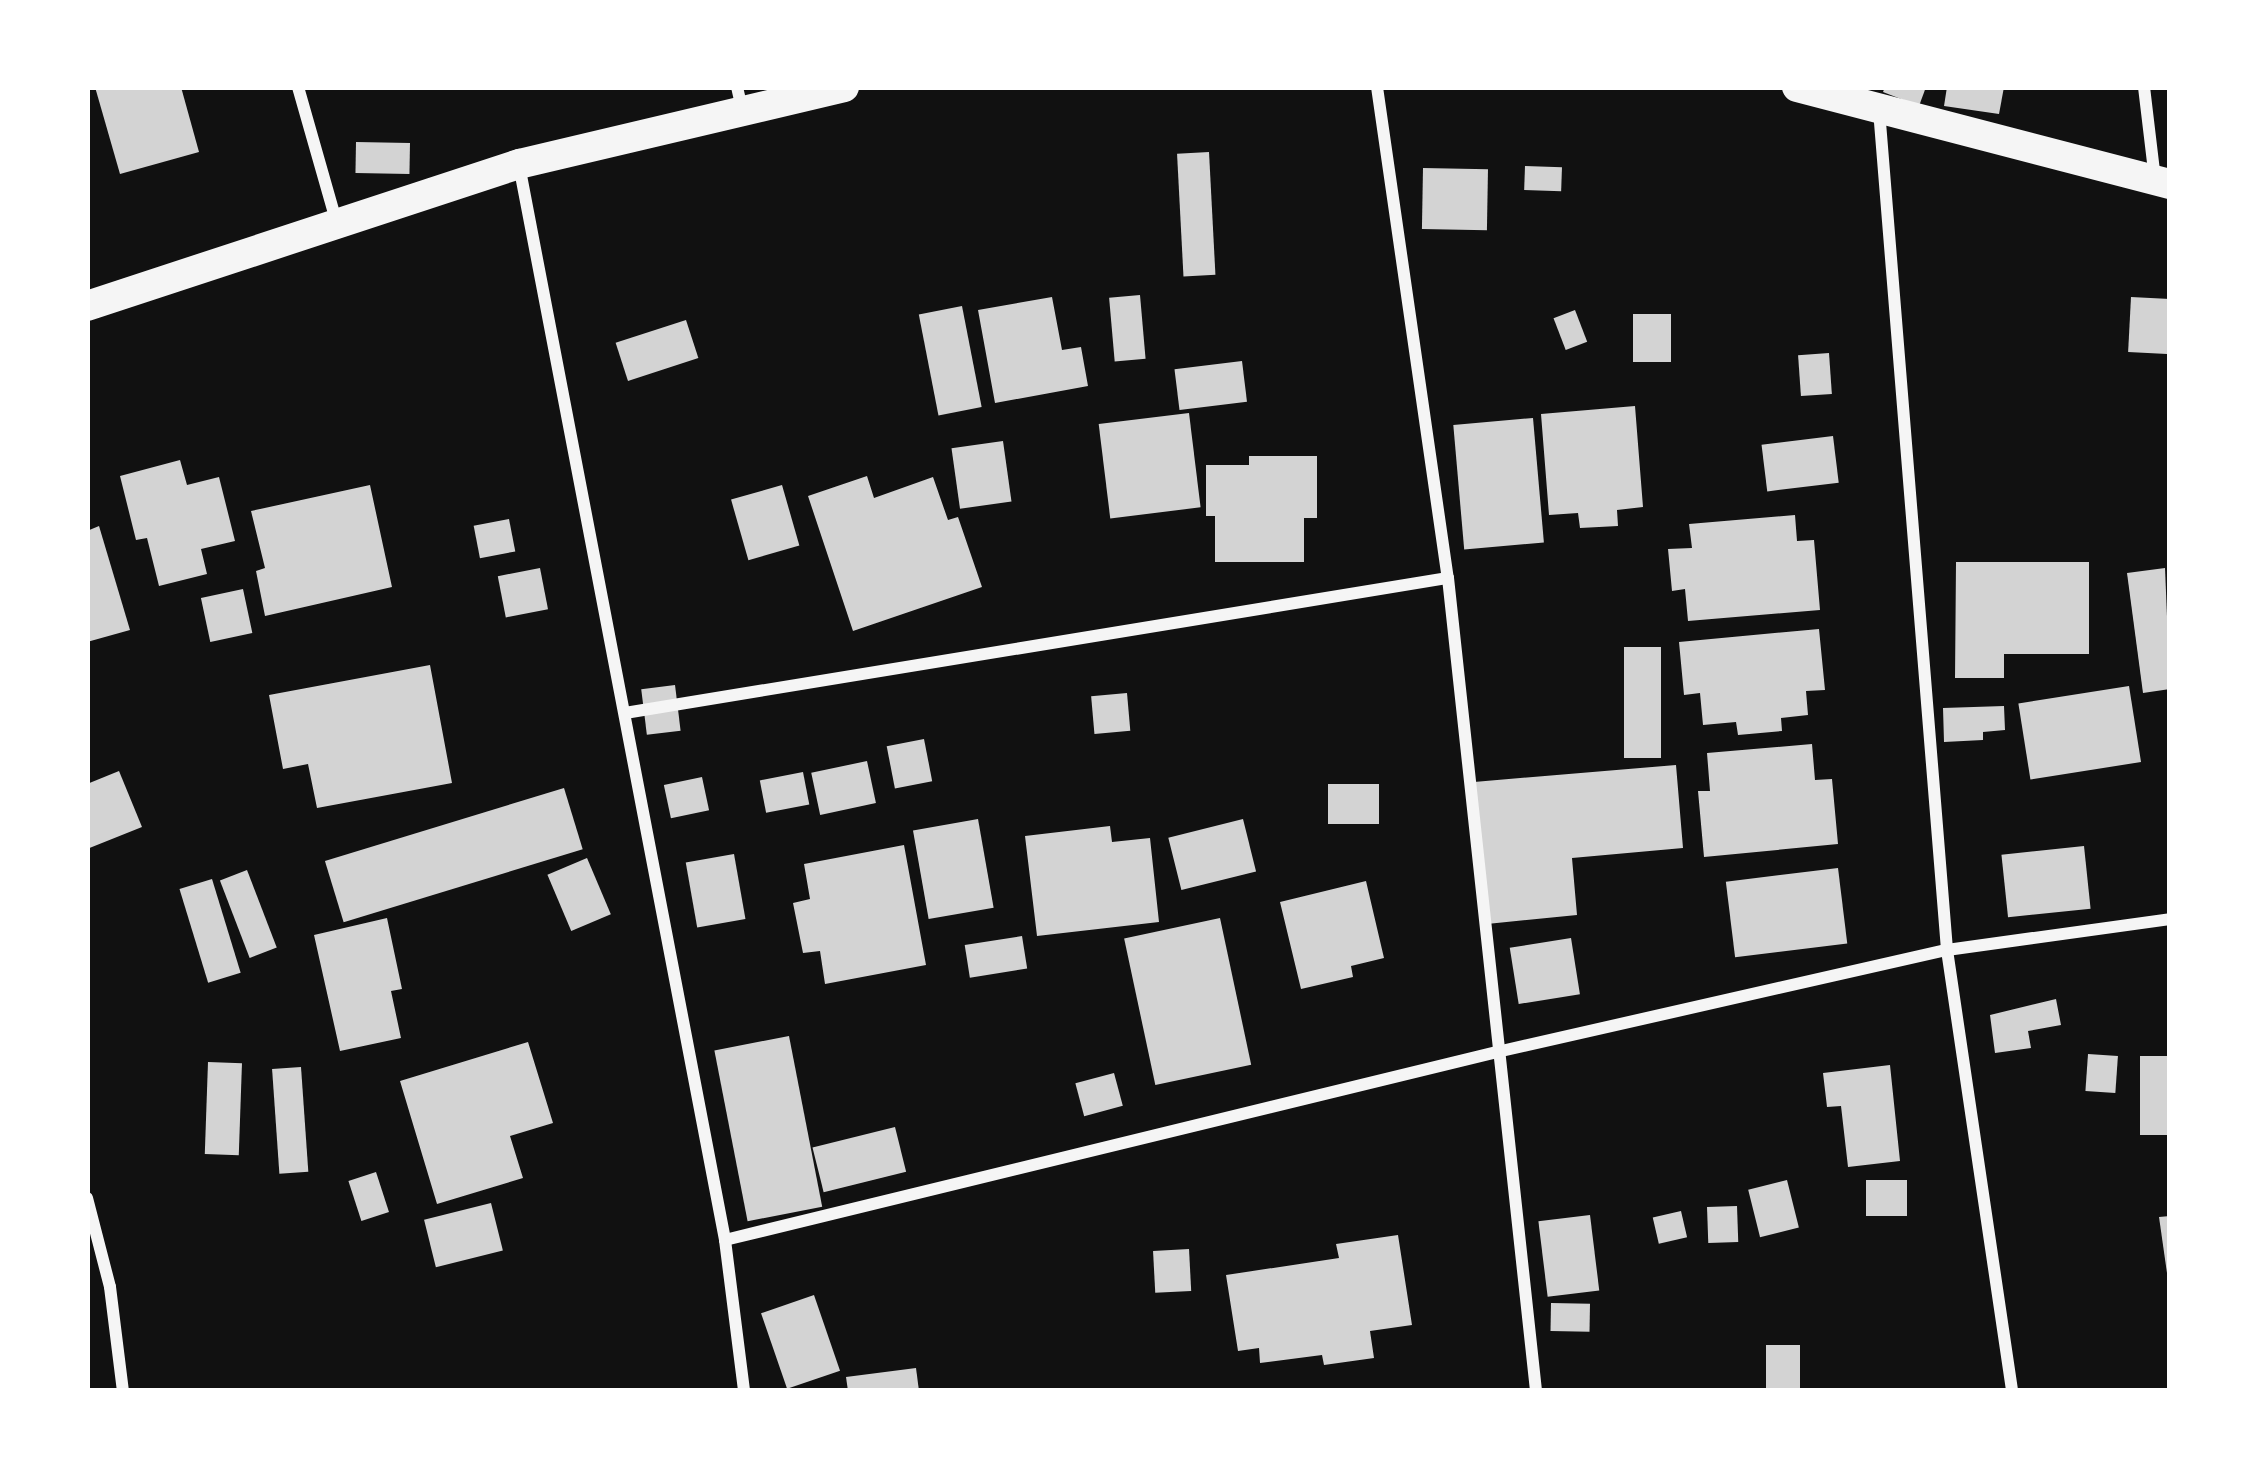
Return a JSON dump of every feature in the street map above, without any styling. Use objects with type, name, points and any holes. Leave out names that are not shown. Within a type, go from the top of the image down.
[{"type":"main road","points":[[87,306],[336,221],[740,100],[844,87]]},
{"type":"main road","points":[[1797,87],[2163,182]]},
{"type":"street","points":[[298,87],[336,221]]},
{"type":"street","points":[[1377,87],[1448,578],[1536,1391]]},
{"type":"street","points":[[2144,87],[2163,182]]},
{"type":"street","points":[[1878,108],[1947,950],[2012,1391]]},
{"type":"street","points":[[519,164],[725,1240],[743,1391]]},
{"type":"street","points":[[625,713],[1448,578]]},
{"type":"street","points":[[725,1240],[1497,1052],[1947,950],[2170,919]]},
{"type":"street","points":[[87,1198],[110,1286],[123,1391]]},
{"type":"building","points":[[95,87],[181,87],[199,152],[120,174]]},
{"type":"building","points":[[1885,87],[1926,87],[1919,106],[1883,92]]},
{"type":"building","points":[[1947,87],[2004,87],[1999,114],[1944,106]]},
{"type":"building","points":[[356,142],[410,143],[409,174],[355,173]]},
{"type":"building","points":[[1209,152],[1215,275],[1183,277],[1177,154]]},
{"type":"building","points":[[1525,166],[1562,167],[1561,191],[1524,190]]},
{"type":"building","points":[[1423,168],[1488,169],[1487,230],[1422,229]]},
{"type":"building","points":[[1140,295],[1146,359],[1115,361],[1109,298]]},
{"type":"building","points":[[1052,297],[1062,350],[1081,347],[1088,386],[995,403],[978,310]]},
{"type":"building","points":[[2131,297],[2170,299],[2167,354],[2128,352]]},
{"type":"building","points":[[962,306],[982,407],[938,416],[919,314]]},
{"type":"building","points":[[1575,310],[1587,342],[1566,350],[1554,318]]},
{"type":"building","points":[[1633,314],[1671,314],[1671,362],[1633,362]]},
{"type":"building","points":[[686,320],[698,358],[628,381],[616,343]]},
{"type":"building","points":[[1829,353],[1832,394],[1801,396],[1798,355]]},
{"type":"building","points":[[1242,361],[1247,402],[1180,410],[1175,369]]},
{"type":"building","points":[[1635,406],[1643,507],[1617,510],[1618,526],[1580,528],[1578,513],[1549,515],[1541,414]]},
{"type":"building","points":[[1189,413],[1201,507],[1110,518],[1099,424]]},
{"type":"building","points":[[1533,418],[1544,543],[1464,549],[1453,425]]},
{"type":"building","points":[[1833,436],[1839,483],[1767,491],[1762,445]]},
{"type":"building","points":[[1003,441],[1011,501],[960,509],[952,448]]},
{"type":"building","points":[[1249,456],[1317,456],[1317,518],[1304,518],[1304,562],[1215,562],[1215,516],[1206,516],[1206,465],[1249,465]]},
{"type":"building","points":[[180,460],[187,485],[219,477],[235,541],[201,549],[207,574],[159,586],[147,538],[136,540],[120,476]]},
{"type":"building","points":[[867,476],[874,498],[933,477],[948,520],[958,517],[982,587],[853,631],[808,496]]},
{"type":"building","points":[[370,485],[392,587],[265,616],[256,571],[265,568],[251,511]]},
{"type":"building","points":[[782,485],[799,546],[748,560],[731,500]]},
{"type":"building","points":[[1795,515],[1797,541],[1814,540],[1820,610],[1688,621],[1685,589],[1672,591],[1668,549],[1692,548],[1689,524]]},
{"type":"building","points":[[509,519],[515,551],[480,558],[474,526]]},
{"type":"building","points":[[99,526],[130,630],[87,642],[87,531]]},
{"type":"building","points":[[1956,562],[2089,562],[2089,654],[2004,654],[2004,678],[1955,678]]},
{"type":"building","points":[[540,568],[548,609],[506,617],[498,576]]},
{"type":"building","points":[[2165,568],[2170,689],[2143,693],[2127,573]]},
{"type":"building","points":[[243,589],[252,633],[210,642],[201,598]]},
{"type":"building","points":[[1819,629],[1825,690],[1806,691],[1808,715],[1781,718],[1782,731],[1738,735],[1736,722],[1703,725],[1700,693],[1684,695],[1679,642]]},
{"type":"building","points":[[1624,647],[1661,647],[1661,758],[1624,758]]},
{"type":"building","points":[[430,665],[452,783],[317,808],[308,764],[283,769],[269,695]]},
{"type":"building","points":[[675,685],[681,731],[647,735],[641,689]]},
{"type":"building","points":[[2129,686],[2141,762],[2030,780],[2018,704]]},
{"type":"building","points":[[1127,693],[1130,731],[1094,734],[1091,696]]},
{"type":"building","points":[[2004,706],[2005,730],[1983,732],[1983,740],[1944,742],[1943,708]]},
{"type":"building","points":[[924,739],[932,781],[895,788],[887,746]]},
{"type":"building","points":[[1812,744],[1815,780],[1832,779],[1838,844],[1704,857],[1698,791],[1710,791],[1707,753]]},
{"type":"building","points":[[867,761],[876,803],[820,815],[811,773]]},
{"type":"building","points":[[1676,765],[1683,848],[1572,858],[1577,915],[1487,924],[1474,782]]},
{"type":"building","points":[[119,771],[142,827],[87,849],[87,784]]},
{"type":"building","points":[[803,772],[809,804],[766,813],[760,780]]},
{"type":"building","points":[[702,777],[709,810],[671,818],[664,785]]},
{"type":"building","points":[[1328,784],[1379,784],[1379,824],[1328,824]]},
{"type":"building","points":[[564,788],[583,849],[344,922],[325,861]]},
{"type":"building","points":[[978,819],[994,908],[929,919],[913,830]]},
{"type":"building","points":[[1243,819],[1256,871],[1181,890],[1168,838]]},
{"type":"building","points":[[1110,826],[1112,842],[1150,838],[1159,922],[1037,936],[1025,836]]},
{"type":"building","points":[[904,845],[926,965],[825,984],[820,951],[803,953],[793,903],[810,899],[804,864]]},
{"type":"building","points":[[2084,846],[2091,909],[2008,917],[2001,855]]},
{"type":"building","points":[[734,854],[745,919],[697,928],[686,863]]},
{"type":"building","points":[[587,858],[611,914],[571,931],[547,875]]},
{"type":"building","points":[[1838,868],[1847,943],[1735,957],[1726,882]]},
{"type":"building","points":[[247,870],[277,947],[250,958],[220,880]]},
{"type":"building","points":[[212,879],[241,973],[208,983],[179,889]]},
{"type":"building","points":[[1366,881],[1384,958],[1351,966],[1353,977],[1301,989],[1280,902]]},
{"type":"building","points":[[387,918],[402,989],[391,991],[401,1038],[340,1051],[314,935]]},
{"type":"building","points":[[1220,918],[1251,1065],[1155,1085],[1124,938]]},
{"type":"building","points":[[1022,936],[1027,969],[970,978],[965,945]]},
{"type":"building","points":[[1571,938],[1580,994],[1519,1004],[1510,948]]},
{"type":"building","points":[[2056,999],[2061,1025],[2028,1031],[2031,1048],[1995,1053],[1990,1015]]},
{"type":"building","points":[[789,1036],[822,1207],[748,1221],[714,1051]]},
{"type":"building","points":[[528,1042],[553,1123],[510,1136],[523,1178],[437,1204],[400,1081]]},
{"type":"building","points":[[2088,1054],[2118,1056],[2115,1093],[2085,1091]]},
{"type":"building","points":[[2140,1056],[2170,1056],[2170,1135],[2140,1135]]},
{"type":"building","points":[[208,1062],[242,1063],[239,1155],[205,1154]]},
{"type":"building","points":[[1890,1065],[1900,1161],[1848,1167],[1841,1106],[1827,1107],[1823,1073]]},
{"type":"building","points":[[301,1067],[308,1172],[279,1174],[272,1069]]},
{"type":"building","points":[[1114,1073],[1123,1106],[1084,1116],[1075,1083]]},
{"type":"building","points":[[895,1127],[906,1172],[824,1192],[813,1148]]},
{"type":"building","points":[[376,1172],[389,1212],[361,1221],[348,1181]]},
{"type":"building","points":[[1787,1180],[1799,1228],[1760,1237],[1748,1190]]},
{"type":"building","points":[[1866,1180],[1907,1180],[1907,1216],[1866,1216]]},
{"type":"building","points":[[491,1203],[503,1251],[436,1267],[424,1220]]},
{"type":"building","points":[[1737,1206],[1738,1242],[1708,1243],[1707,1207]]},
{"type":"building","points":[[1681,1211],[1687,1237],[1659,1244],[1653,1218]]},
{"type":"building","points":[[1590,1215],[1599,1290],[1548,1297],[1538,1221]]},
{"type":"building","points":[[2170,1216],[2170,1273],[2167,1273],[2159,1217]]},
{"type":"building","points":[[1398,1235],[1412,1325],[1370,1331],[1374,1358],[1324,1365],[1322,1355],[1260,1363],[1259,1348],[1238,1351],[1226,1275],[1339,1258],[1336,1244]]},
{"type":"building","points":[[1189,1249],[1191,1291],[1155,1293],[1153,1251]]},
{"type":"building","points":[[814,1295],[840,1371],[787,1389],[761,1313]]},
{"type":"building","points":[[1551,1303],[1590,1304],[1590,1332],[1551,1331]]},
{"type":"building","points":[[1766,1345],[1800,1345],[1800,1391],[1766,1391]]},
{"type":"building","points":[[916,1368],[919,1391],[848,1391],[846,1377]]}]
